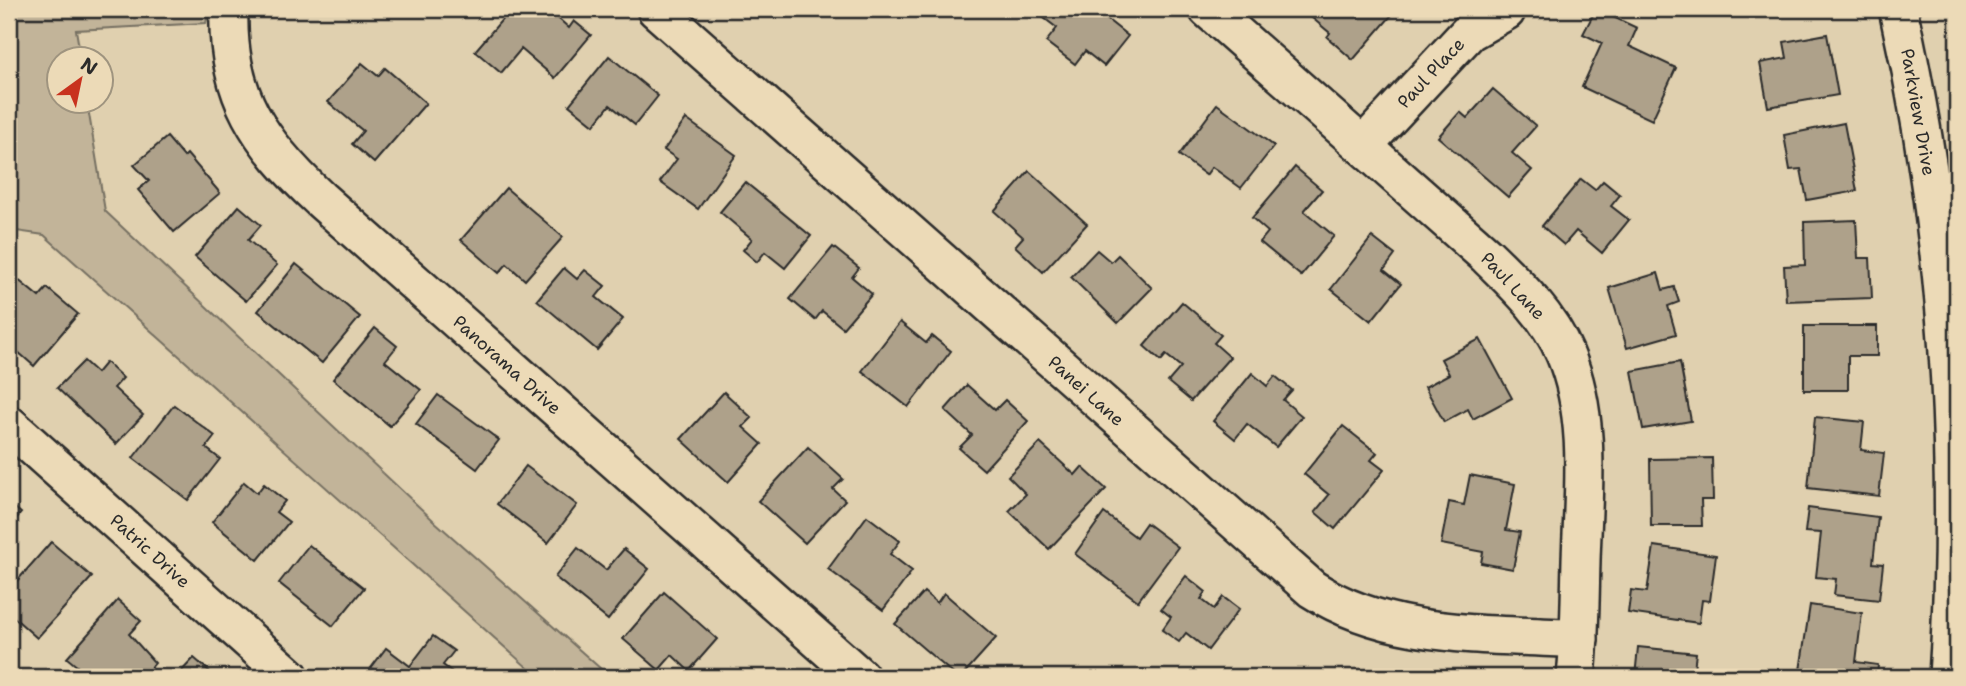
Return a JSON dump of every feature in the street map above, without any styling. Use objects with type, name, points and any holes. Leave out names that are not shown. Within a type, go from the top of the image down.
[{"type":"street","name":"Panorama Drive","points":[[229,9],[230,54],[241,98],[250,118],[281,160],[330,208],[860,677]]},
{"type":"street","name":"Panei Lane","points":[[656,9],[1312,589],[1353,612],[1401,626],[1579,639]]},
{"type":"street","name":"Paul Lane","points":[[1208,9],[1514,283],[1541,313],[1565,353],[1577,394],[1582,430],[1576,677]]},
{"type":"street","name":"Parkview Drive","points":[[1898,9],[1933,199],[1949,376],[1955,544],[1948,677]]},
{"type":"street","name":"Paul Place","points":[[1363,146],[1469,32],[1506,11]]},
{"type":"street","name":"Patric Drive","points":[[9,425],[290,677]]},
{"type":"shaded area","points":[[9,9],[209,9],[206,23],[76,30],[79,46],[46,46],[46,116],[89,116],[105,211],[433,520],[610,677],[538,677],[44,235],[9,230]]},
{"type":"building","points":[[511,9],[554,9],[551,12],[569,28],[574,21],[591,35],[555,78],[521,49],[501,73],[475,51]]},
{"type":"building","points":[[1038,9],[1094,9],[1128,36],[1104,66],[1085,51],[1075,64],[1046,42],[1057,28],[1036,12]]},
{"type":"building","points":[[1308,9],[1397,9],[1353,60],[1327,37],[1330,33],[1305,12]]},
{"type":"building","points":[[1596,9],[1637,28],[1629,46],[1676,68],[1652,120],[1582,87],[1602,43],[1583,34]]},
{"type":"building","points":[[1827,34],[1838,95],[1768,107],[1760,63],[1787,58],[1784,42]]},
{"type":"building","points":[[609,56],[658,96],[635,125],[610,105],[594,125],[569,105]]},
{"type":"building","points":[[362,63],[378,76],[385,68],[426,103],[374,163],[352,144],[363,131],[328,102]]},
{"type":"building","points":[[1493,89],[1536,126],[1512,153],[1532,170],[1508,197],[1438,137],[1460,112],[1467,118]]},
{"type":"building","points":[[1217,104],[1274,146],[1241,188],[1212,167],[1206,175],[1179,155]]},
{"type":"building","points":[[686,119],[736,155],[698,209],[660,182],[677,159],[664,150]]},
{"type":"building","points":[[1844,123],[1857,191],[1807,200],[1801,169],[1790,170],[1784,135]]},
{"type":"building","points":[[167,137],[184,157],[187,154],[220,193],[174,232],[138,190],[149,181],[134,165]]},
{"type":"building","points":[[1295,167],[1322,190],[1304,211],[1334,236],[1301,276],[1260,242],[1268,232],[1252,218]]},
{"type":"building","points":[[1029,171],[1087,224],[1043,272],[1015,246],[1023,237],[994,211]]},
{"type":"building","points":[[1581,179],[1595,190],[1603,181],[1620,195],[1611,206],[1629,220],[1602,253],[1576,231],[1564,245],[1542,226]]},
{"type":"building","points":[[745,182],[811,236],[785,268],[765,252],[757,262],[743,250],[752,239],[720,212]]},
{"type":"building","points":[[506,188],[563,237],[525,280],[507,264],[499,273],[461,240]]},
{"type":"building","points":[[239,206],[261,225],[248,240],[277,265],[246,301],[195,257]]},
{"type":"building","points":[[1856,220],[1858,258],[1870,258],[1872,298],[1786,301],[1784,266],[1805,265],[1804,222]]},
{"type":"building","points":[[1372,237],[1395,255],[1384,270],[1401,284],[1371,321],[1331,289]]},
{"type":"building","points":[[833,247],[859,268],[852,277],[872,294],[843,328],[822,311],[815,320],[790,299]]},
{"type":"building","points":[[1097,250],[1111,262],[1118,255],[1152,288],[1118,323],[1071,277]]},
{"type":"building","points":[[296,264],[360,317],[322,363],[258,311]]},
{"type":"building","points":[[564,268],[577,279],[585,270],[605,286],[596,297],[623,319],[597,350],[537,300]]},
{"type":"building","points":[[1658,273],[1663,290],[1674,287],[1679,302],[1668,306],[1676,334],[1627,348],[1609,288]]},
{"type":"building","points":[[11,274],[39,297],[47,288],[78,314],[34,366],[9,344]]},
{"type":"building","points":[[1182,302],[1221,335],[1214,343],[1230,357],[1191,401],[1168,382],[1181,367],[1166,355],[1161,361],[1144,346]]},
{"type":"building","points":[[900,322],[926,343],[932,336],[951,351],[908,407],[862,371]]},
{"type":"building","points":[[1804,326],[1877,326],[1877,356],[1848,356],[1848,390],[1804,390]]},
{"type":"building","points":[[375,328],[397,346],[385,361],[421,390],[390,426],[333,379]]},
{"type":"building","points":[[1480,339],[1512,398],[1473,419],[1468,409],[1444,422],[1425,387],[1449,374],[1441,359]]},
{"type":"building","points":[[84,361],[97,373],[106,362],[123,378],[114,388],[143,415],[116,444],[57,388]]},
{"type":"building","points":[[1680,362],[1691,421],[1643,429],[1632,371]]},
{"type":"building","points":[[1252,373],[1267,386],[1275,376],[1292,390],[1283,400],[1302,416],[1276,447],[1247,424],[1235,439],[1213,421]]},
{"type":"building","points":[[967,385],[995,410],[1005,400],[1028,421],[984,470],[959,448],[972,435],[945,410]]},
{"type":"building","points":[[724,392],[752,418],[743,427],[762,444],[728,482],[681,439]]},
{"type":"building","points":[[438,395],[499,440],[477,469],[416,424]]},
{"type":"building","points":[[174,405],[215,436],[206,448],[220,459],[188,500],[133,458]]},
{"type":"building","points":[[1815,417],[1864,422],[1861,450],[1884,453],[1879,496],[1808,488]]},
{"type":"building","points":[[1343,426],[1377,453],[1371,460],[1384,470],[1335,529],[1315,512],[1329,495],[1304,474]]},
{"type":"building","points":[[1040,443],[1075,475],[1082,467],[1106,489],[1049,549],[1009,511],[1026,494],[1008,476]]},
{"type":"building","points":[[808,447],[843,479],[833,489],[845,500],[805,543],[758,501]]},
{"type":"building","points":[[1712,458],[1713,500],[1701,500],[1702,526],[1651,526],[1650,459]]},
{"type":"building","points":[[526,466],[577,505],[548,543],[497,504]]},
{"type":"building","points":[[1470,475],[1515,484],[1506,530],[1520,532],[1513,569],[1481,563],[1483,552],[1441,544],[1449,502],[1464,505]]},
{"type":"building","points":[[244,482],[257,493],[264,484],[285,501],[276,512],[289,522],[258,560],[212,522]]},
{"type":"building","points":[[9,503],[21,513],[9,527]]},
{"type":"building","points":[[1808,508],[1878,517],[1873,563],[1883,564],[1879,600],[1834,595],[1836,579],[1816,577],[1821,533],[1805,532]]},
{"type":"building","points":[[1104,513],[1136,537],[1146,523],[1178,547],[1138,601],[1075,554]]},
{"type":"building","points":[[867,516],[900,541],[890,554],[912,571],[883,610],[828,569]]},
{"type":"building","points":[[51,542],[92,577],[37,638],[9,613],[9,590]]},
{"type":"building","points":[[309,545],[364,588],[333,626],[279,583]]},
{"type":"building","points":[[1654,546],[1716,555],[1710,601],[1702,600],[1699,623],[1628,613],[1631,590],[1647,592]]},
{"type":"building","points":[[578,548],[606,570],[624,549],[649,569],[608,620],[555,577]]},
{"type":"building","points":[[1186,576],[1206,592],[1201,599],[1214,609],[1223,597],[1239,609],[1208,650],[1186,633],[1179,642],[1162,630],[1171,617],[1161,609]]},
{"type":"building","points":[[664,592],[717,639],[689,671],[672,655],[659,670],[623,639]]},
{"type":"building","points":[[924,592],[937,603],[944,593],[996,638],[961,677],[957,677],[895,624]]},
{"type":"building","points":[[118,600],[141,621],[129,634],[155,663],[143,677],[90,677],[67,658]]},
{"type":"building","points":[[1810,605],[1862,613],[1856,662],[1878,665],[1877,677],[1799,677]]},
{"type":"building","points":[[433,636],[454,651],[443,665],[459,677],[383,677],[371,668],[386,648],[410,666]]},
{"type":"building","points":[[1638,647],[1696,653],[1693,677],[1635,677]]},
{"type":"building","points":[[194,658],[216,677],[176,677]]}]
